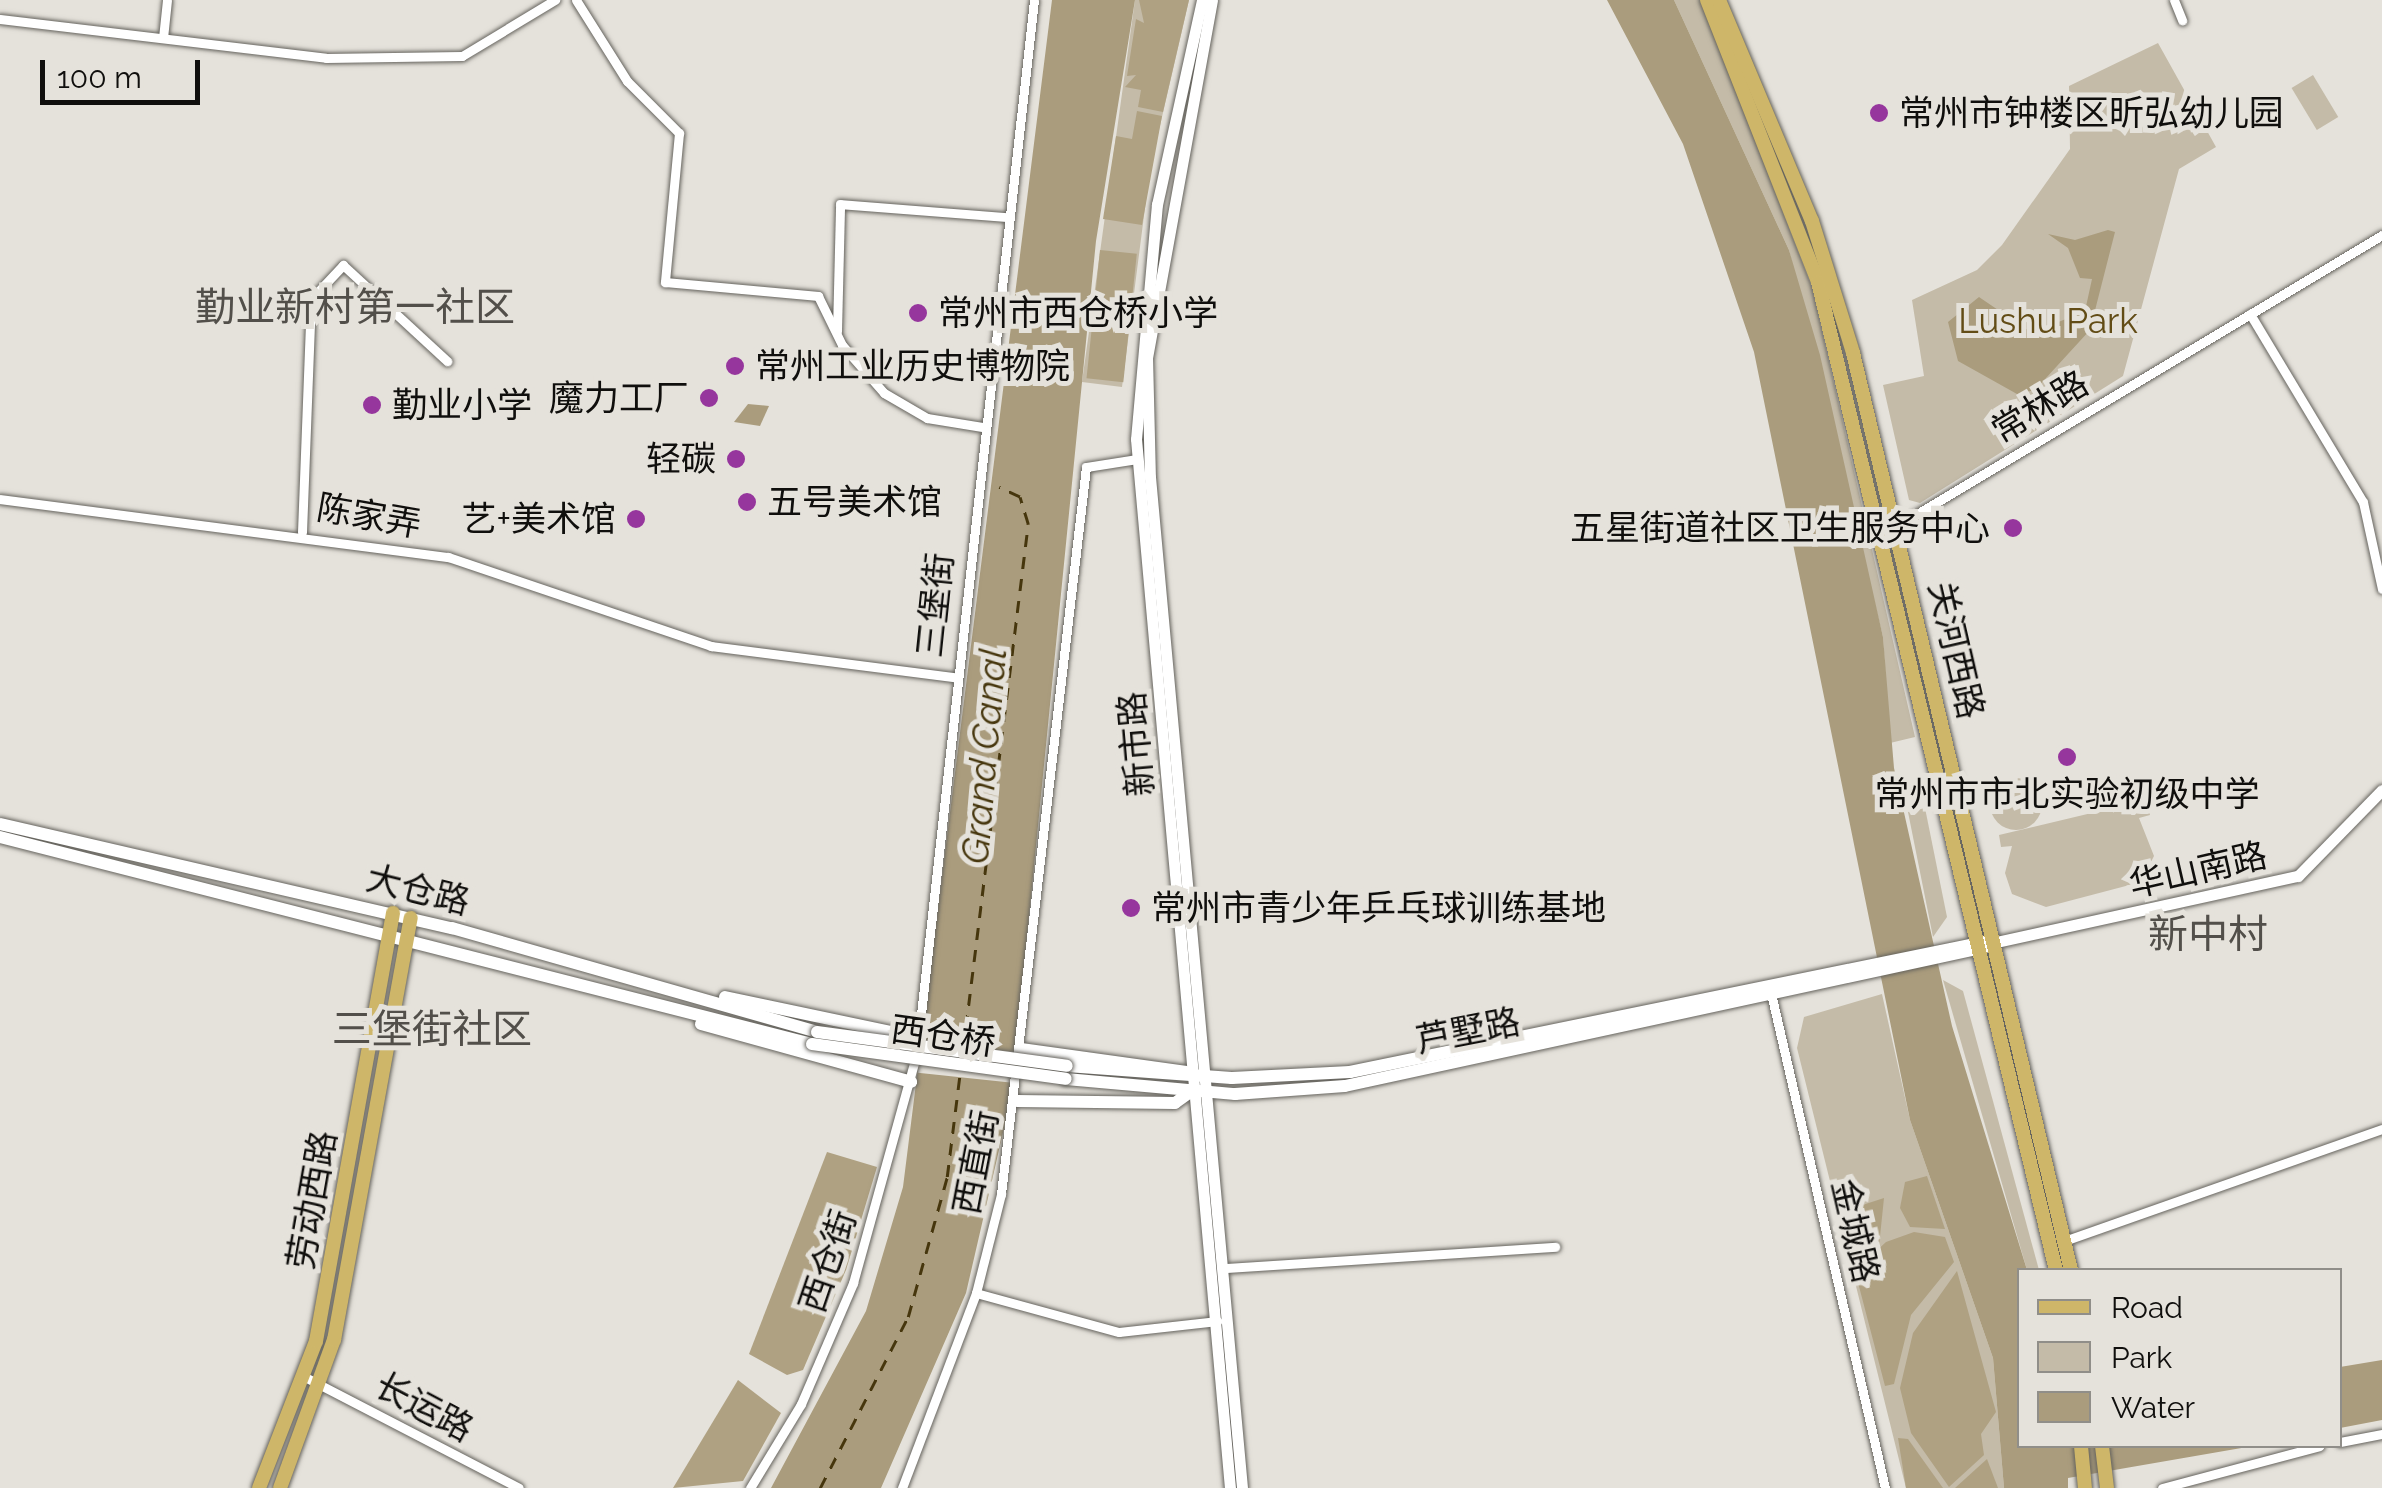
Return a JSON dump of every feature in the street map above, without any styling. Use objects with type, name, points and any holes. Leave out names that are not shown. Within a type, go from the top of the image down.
[{"type":"main road","name":"关河西路","points":[[1708,0],[1818,282],[1888,530],[1972,947],[2055,1268]]},
{"type":"main road","name":"关河西路","points":[[1719,0],[1812,222],[2071,1268]]},
{"type":"main road","name":"大仓路","points":[[0,824],[411,918],[600,969],[814,1038]]},
{"type":"main road","name":"大仓路","points":[[0,837],[598,990],[814,1038]]},
{"type":"main road","name":"劳动西路","points":[[259,1488],[303,1376],[347,1188],[392,914]]},
{"type":"main road","name":"劳动西路","points":[[280,1488],[320,1384],[365,1198],[411,918]]},
{"type":"main road","points":[[1972,947],[1992,944]]},
{"type":"main road","name":"芦墅路","points":[[1066,1073],[1212,1084],[1350,1072],[1770,993],[1972,947]]},
{"type":"main road","points":[[600,969],[918,1038]]},
{"type":"main road","points":[[598,990],[798,1056],[911,1082]]},
{"type":"main road","name":"西仓桥","points":[[814,1038],[1066,1073]]},
{"type":"main road","points":[[1016,1101],[1175,1103],[1193,1082],[1168,1063],[1021,1049]]},
{"type":"main road","points":[[2081,1448],[2086,1488]]},
{"type":"main road","points":[[2102,1448],[2107,1488]]},
{"type":"street","points":[[163,38],[167,0]]},
{"type":"street","points":[[0,19],[326,58],[462,56],[555,0]]},
{"type":"street","points":[[576,0],[627,81],[679,133],[666,282],[810,294],[836,334],[902,406],[982,427]]},
{"type":"street","name":"三堡街","points":[[918,1038],[1005,216],[1034,0]]},
{"type":"street","name":"新市路","points":[[1202,0],[1157,204],[1138,356],[1137,459],[1230,1488]]},
{"type":"street","name":"新市路","points":[[1212,0],[1147,357],[1150,476],[1212,1084],[1242,1488]]},
{"type":"street","points":[[2174,0],[2182,20]]},
{"type":"street","points":[[836,334],[840,204],[1005,216]]},
{"type":"street","name":"常林路","points":[[1888,530],[2382,235]]},
{"type":"street","points":[[302,532],[311,299],[344,265],[447,361]]},
{"type":"street","points":[[2250,314],[2363,502],[2382,589]]},
{"type":"street","name":"西直街","points":[[902,1488],[976,1293],[1016,1101],[1086,467],[1137,459]]},
{"type":"street","name":"陈家弄","points":[[0,499],[302,532],[448,557],[711,646],[954,677]]},
{"type":"street","name":"华山南路","points":[[1992,944],[2298,876],[2382,790]]},
{"type":"street","name":"金城路","points":[[1770,993],[1886,1488]]},
{"type":"street","name":"西仓街","points":[[750,1488],[801,1404],[853,1283],[911,1082],[918,1038]]},
{"type":"street","points":[[2064,1241],[2382,1129]]},
{"type":"street","points":[[1228,1268],[1555,1247]]},
{"type":"street","points":[[976,1293],[1119,1332],[1216,1321]]},
{"type":"street","name":"长运路","points":[[303,1376],[519,1488]]},
{"type":"street","points":[[2342,1442],[2382,1434]]},
{"type":"street","points":[[2162,1488],[2312,1448]]},
{"type":"green space","points":[[1135,0],[1189,0],[1150,169],[1122,387],[1082,382]]},
{"type":"green space","points":[[1674,0],[1701,0],[1812,288],[1915,737],[1890,743],[1883,637],[1789,250]]},
{"type":"green space","name":"Lushu Park","points":[[2158,43],[2216,147],[2179,169],[2123,376],[1920,503],[1909,500],[1883,385],[1924,376],[1912,300],[1977,270],[2002,245],[2070,149],[2069,86]]},
{"type":"green space","points":[[2313,75],[2338,117],[2317,130],[2292,88]]},
{"type":"green space","points":[[2016,778],[2034,786],[2042,804],[2034,822],[2016,830],[1998,822],[1990,804],[1998,786]]},
{"type":"green space","points":[[2146,800],[2150,815],[2139,818],[2154,856],[2141,882],[2046,907],[2012,894],[2005,873],[2012,846],[2001,847],[1999,835]]},
{"type":"green space","points":[[1925,808],[1947,917],[1933,937],[1908,812]]},
{"type":"green space","points":[[1943,980],[1963,991],[2038,1268],[2026,1268]]},
{"type":"green space","points":[[1882,994],[1910,1120],[1993,1358],[2004,1488],[1906,1488],[1797,1048],[1804,1017]]},
{"type":"shaded area","points":[[1139,0],[1189,0],[1163,112],[1138,107],[1141,90],[1125,87],[1136,75],[1127,76],[1136,19],[1144,23]]},
{"type":"shaded area","points":[[1137,111],[1162,116],[1142,225],[1103,219],[1116,136],[1132,139]]},
{"type":"shaded area","points":[[1100,250],[1137,254],[1123,382],[1087,378]]},
{"type":"shaded area","points":[[827,1152],[877,1167],[846,1270],[803,1370],[787,1375],[749,1354]]},
{"type":"shaded area","points":[[1927,1176],[1945,1229],[1910,1227],[1900,1208],[1905,1182]]},
{"type":"shaded area","points":[[1884,1198],[1879,1246],[1853,1264],[1841,1212]]},
{"type":"shaded area","points":[[1914,1232],[1945,1237],[1954,1262],[1911,1315],[1894,1384],[1885,1386],[1855,1271],[1886,1242]]},
{"type":"shaded area","points":[[1957,1271],[1996,1412],[1981,1434],[1984,1455],[1949,1487],[1911,1433],[1900,1388],[1913,1333]]},
{"type":"shaded area","points":[[738,1380],[781,1413],[743,1481],[673,1488]]},
{"type":"shaded area","points":[[1898,1438],[1908,1439],[1943,1488],[1906,1488]]},
{"type":"shaded area","points":[[1987,1459],[1998,1488],[1955,1488]]},
{"type":"water","name":"Grand Canal","points":[[1052,0],[1135,0],[1096,241],[1011,1098],[966,1293],[881,1488],[771,1488],[866,1311],[903,1187]]},
{"type":"water","points":[[1607,0],[1674,0],[1789,250],[1820,355],[1883,637],[1894,768],[1952,1026],[2026,1268],[2017,1268],[2017,1448],[2241,1448],[2068,1478],[2068,1488],[2004,1488],[1993,1358],[1910,1120],[1754,352],[1683,144]]},
{"type":"water","points":[[2108,230],[2115,232],[2090,330],[2035,390],[2017,394],[1958,361],[1948,322],[1979,297],[2032,333],[2085,311],[2092,279],[2080,278],[2068,248],[2048,234],[2075,240]]},
{"type":"water","points":[[748,404],[769,406],[760,426],[734,422]]},
{"type":"water","points":[[2382,1360],[2382,1420],[2342,1428],[2342,1367]]},
{"type":"pier","points":[[921,1042],[1020,1052],[1017,1083],[918,1073]]},
{"type":"ferry route","points":[[963,1049],[1028,524],[1020,497],[999,487]]},
{"type":"ferry route","points":[[820,1488],[908,1317],[947,1177],[960,1072]]},
{"type":"place","name":"常州市钟楼区昕弘幼儿园","points":[[1879,113]]},
{"type":"place","name":"常州市西仓桥小学","points":[[918,313]]},
{"type":"place","name":"常州工业历史博物院","points":[[735,366]]},
{"type":"place","name":"魔力工厂","points":[[709,398]]},
{"type":"place","name":"勤业小学","points":[[372,405]]},
{"type":"place","name":"轻碳","points":[[736,459]]},
{"type":"place","name":"五号美术馆","points":[[747,502]]},
{"type":"place","name":"艺+美术馆","points":[[636,519]]},
{"type":"place","name":"五星街道社区卫生服务中心","points":[[2013,528]]},
{"type":"place","name":"常州市市北实验初级中学","points":[[2067,757]]},
{"type":"place","name":"常州市青少年乒乓球训练基地","points":[[1131,908]]},
{"type":"district","name":"勤业新村第一社区","points":[[355,307]]},
{"type":"district","name":"新中村","points":[[2208,934]]},
{"type":"district","name":"三堡街社区","points":[[432,1029]]}]
